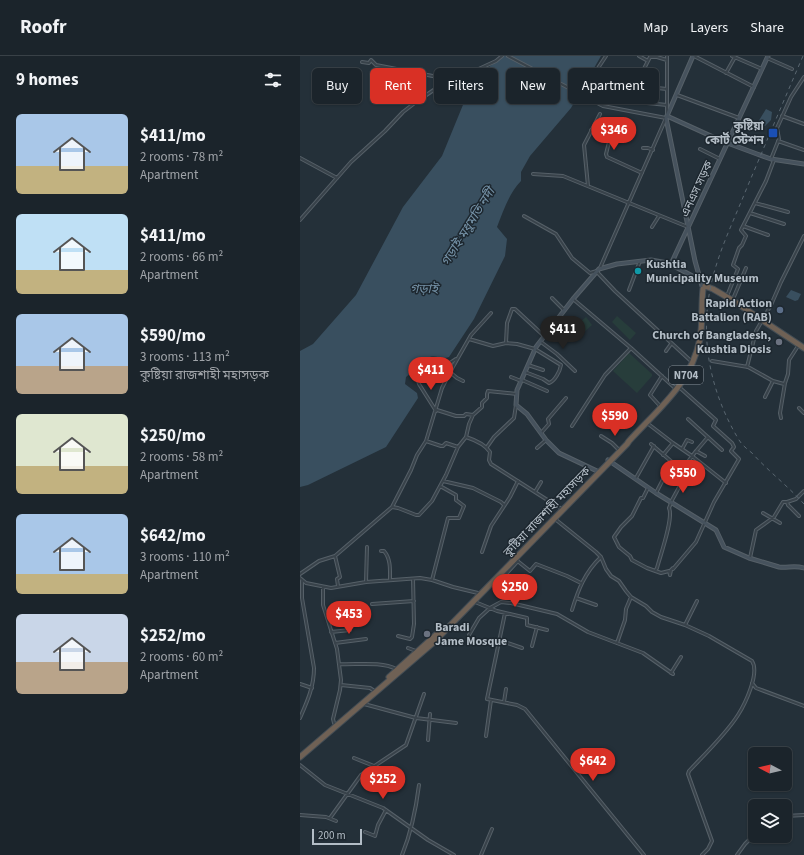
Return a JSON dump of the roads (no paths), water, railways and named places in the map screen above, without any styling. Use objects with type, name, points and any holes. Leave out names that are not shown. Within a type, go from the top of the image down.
[{"type":"highway","points":[[704,288],[732,300],[739,306]]},
{"type":"highway","name":"কুষ্টিয়া রাজশাহী মহাসড়ক","points":[[300,752],[368,697],[420,651],[465,608],[597,471],[609,461],[618,449],[628,441],[678,388],[693,363],[701,332],[704,288]]},
{"type":"highway","points":[[721,295],[802,348]]},
{"type":"highway","name":"কুষ্টিয়া রাজশাহী মহাসড়ক","points":[[465,608],[474,601],[492,580],[516,560],[523,548],[554,519],[558,511],[627,444],[628,441]]},
{"type":"highway","name":"কুষ্টিয়া রাজশাহী মহাসড়ক","points":[[300,757],[363,704],[374,690],[420,651]]},
{"type":"street","points":[[482,68],[502,56]]},
{"type":"street","points":[[508,56],[600,105],[641,114],[667,117],[728,143],[772,159],[804,164]]},
{"type":"street","points":[[598,68],[606,56]]},
{"type":"street","points":[[639,56],[648,61]]},
{"type":"street","points":[[667,56],[667,117],[688,228],[700,280],[704,288]]},
{"type":"street","points":[[487,447],[494,437],[514,418],[517,390],[527,364],[540,341],[599,269],[694,56],[754,87]]},
{"type":"street","points":[[726,73],[733,56],[762,69]]},
{"type":"street","points":[[644,68],[651,57],[667,60]]},
{"type":"street","points":[[768,57],[792,69]]},
{"type":"street","name":"এনএস সড়ক","points":[[671,264],[768,57]]},
{"type":"street","points":[[362,62],[369,63],[371,60],[376,64],[434,76]]},
{"type":"street","points":[[726,297],[738,269],[733,265],[739,248],[742,246],[746,236],[741,231],[766,181],[778,141],[777,128],[790,97],[804,77]]},
{"type":"street","points":[[659,88],[667,88]]},
{"type":"street","points":[[300,219],[351,162],[385,131],[403,112],[434,90]]},
{"type":"street","points":[[676,95],[739,118]]},
{"type":"street","points":[[657,104],[667,105]]},
{"type":"street","points":[[588,186],[584,145],[600,114]]},
{"type":"street","points":[[782,116],[804,124]]},
{"type":"street","points":[[591,130],[608,142],[607,157],[642,173]]},
{"type":"street","points":[[778,141],[804,150]]},
{"type":"street","points":[[643,148],[653,150]]},
{"type":"street","points":[[700,149],[720,159]]},
{"type":"street","points":[[300,158],[337,178]]},
{"type":"street","points":[[532,174],[563,176],[629,202],[688,228]]},
{"type":"street","points":[[755,203],[788,212]]},
{"type":"street","points":[[750,213],[784,224]]},
{"type":"street","points":[[524,216],[556,234],[572,258],[590,274],[599,269],[640,260],[651,260],[671,264],[700,280]]},
{"type":"street","points":[[652,227],[659,216]]},
{"type":"street","points":[[743,226],[768,235]]},
{"type":"street","points":[[747,367],[756,331],[762,322],[804,236]]},
{"type":"street","points":[[629,290],[640,260]]},
{"type":"street","points":[[732,300],[746,268]]},
{"type":"street","points":[[596,272],[693,363]]},
{"type":"street","points":[[552,298],[564,310]]},
{"type":"street","points":[[573,299],[662,376],[716,420],[713,426],[733,445],[730,451],[739,459],[714,502],[696,542],[671,570],[670,575],[669,571],[661,573],[632,560],[630,556],[619,547],[614,537],[632,516],[641,498],[643,498],[646,494],[648,488]]},
{"type":"street","points":[[505,344],[506,323],[512,309],[515,309],[544,336]]},
{"type":"street","points":[[300,574],[319,561],[335,556],[392,507],[412,470],[417,455],[426,440],[442,388],[450,372],[468,339],[491,313]]},
{"type":"street","points":[[468,339],[493,346],[517,344],[535,349],[559,363],[561,368],[554,380],[550,383],[524,372]]},
{"type":"street","points":[[540,341],[575,371]]},
{"type":"street","points":[[666,351],[671,344]]},
{"type":"street","points":[[572,426],[605,375],[630,348]]},
{"type":"street","points":[[781,418],[780,413],[788,374],[789,360],[802,348]]},
{"type":"street","points":[[444,367],[458,357]]},
{"type":"street","points":[[463,381],[444,367],[431,360],[416,374],[419,384],[436,410],[456,416],[473,414]]},
{"type":"street","points":[[712,361],[747,367],[773,381],[782,384],[785,383]]},
{"type":"street","points":[[527,364],[543,370]]},
{"type":"street","points":[[661,407],[650,395],[662,376]]},
{"type":"street","points":[[511,377],[547,391]]},
{"type":"street","points":[[765,397],[773,381]]},
{"type":"street","points":[[392,507],[418,515],[431,502],[443,481],[458,447],[466,437],[473,414],[482,407],[482,403],[487,398],[488,391],[517,394]]},
{"type":"street","points":[[541,433],[549,424],[548,419],[566,398]]},
{"type":"street","points":[[516,405],[527,414],[546,440],[559,453],[597,471]]},
{"type":"street","points":[[799,408],[804,413]]},
{"type":"street","points":[[688,419],[722,450]]},
{"type":"street","points":[[646,422],[726,482]]},
{"type":"street","points":[[601,436],[618,449]]},
{"type":"street","points":[[466,437],[487,447],[490,452],[490,462],[535,492],[558,511]]},
{"type":"street","points":[[684,467],[708,437]]},
{"type":"street","points":[[426,440],[441,446],[446,443],[458,447]]},
{"type":"street","points":[[537,448],[546,440]]},
{"type":"street","points":[[682,449],[687,440],[692,442]]},
{"type":"street","points":[[663,455],[673,443]]},
{"type":"street","points":[[651,444],[672,463],[656,493]]},
{"type":"street","points":[[635,480],[654,446]]},
{"type":"street","points":[[696,451],[705,456]]},
{"type":"street","points":[[609,461],[635,480],[716,530],[724,547],[749,558],[779,567],[784,568],[799,566],[804,568]]},
{"type":"street","points":[[655,571],[668,527],[670,512],[669,508],[683,480]]},
{"type":"street","points":[[443,481],[473,488],[504,505]]},
{"type":"street","points":[[482,552],[490,528],[518,482]]},
{"type":"street","points":[[535,492],[541,482]]},
{"type":"street","points":[[432,580],[448,518],[459,518],[464,506],[456,500],[456,495],[440,486]]},
{"type":"street","points":[[749,558],[756,530],[774,517],[783,502],[796,499],[804,491]]},
{"type":"street","points":[[787,502],[799,516]]},
{"type":"street","points":[[762,513],[780,523]]},
{"type":"street","points":[[554,519],[596,552],[601,557],[608,573],[619,581],[632,597],[661,617],[685,625],[709,636],[752,661],[755,668],[752,683],[738,715],[688,774],[712,841],[708,849],[702,855]]},
{"type":"street","points":[[366,582],[367,547]]},
{"type":"street","points":[[381,551],[384,551],[388,556],[390,580]]},
{"type":"street","points":[[335,556],[340,577],[337,579],[338,586]]},
{"type":"street","points":[[572,610],[581,584],[590,568],[601,557]]},
{"type":"street","points":[[506,574],[516,560],[530,571],[536,564],[567,576],[581,584]]},
{"type":"street","points":[[301,579],[306,583],[331,588],[366,582],[390,580],[432,580],[478,593]]},
{"type":"street","points":[[300,718],[312,688],[314,668],[310,652],[302,598],[301,579]]},
{"type":"street","points":[[398,636],[412,637],[414,624],[413,579]]},
{"type":"street","points":[[323,587],[323,605],[335,643],[341,685],[334,711],[334,723]]},
{"type":"street","points":[[616,643],[625,620],[626,609],[632,597]]},
{"type":"street","points":[[576,598],[596,605]]},
{"type":"street","points":[[372,604],[414,601]]},
{"type":"street","points":[[474,601],[505,613],[528,618],[527,624],[547,630]]},
{"type":"street","points":[[469,635],[479,618],[490,608],[503,601],[553,613],[588,632],[643,653],[672,674],[681,657]]},
{"type":"street","points":[[685,625],[697,601]]},
{"type":"street","points":[[505,613],[487,700],[517,705],[525,709],[644,855]]},
{"type":"street","points":[[532,646],[537,627]]},
{"type":"street","points":[[331,632],[350,630]]},
{"type":"street","points":[[335,643],[366,639]]},
{"type":"street","points":[[499,640],[522,648]]},
{"type":"street","points":[[408,648],[420,651]]},
{"type":"street","points":[[339,664],[375,664],[393,667],[397,670]]},
{"type":"street","points":[[752,683],[756,688],[804,706]]},
{"type":"street","points":[[300,684],[312,688]]},
{"type":"street","points":[[341,685],[370,688],[374,690]]},
{"type":"street","points":[[504,702],[506,689]]},
{"type":"street","points":[[330,818],[361,775],[406,745],[424,694]]},
{"type":"street","points":[[486,736],[491,700]]},
{"type":"street","points":[[363,704],[416,718],[456,723]]},
{"type":"street","points":[[428,740],[430,714]]},
{"type":"street","points":[[354,758],[374,766]]},
{"type":"street","points":[[300,765],[325,785],[386,810],[428,840],[454,855]]},
{"type":"street","points":[[402,855],[409,838],[419,785]]},
{"type":"street","points":[[365,832],[375,836],[378,825],[386,810]]},
{"type":"street","points":[[300,815],[330,818],[336,821]]},
{"type":"street","points":[[792,816],[804,815]]},
{"type":"street","points":[[480,855],[492,829]]},
{"type":"street","points":[[737,855],[748,841]]},
{"type":"water","name":"গড়াই","points":[[504,56],[601,56],[594,68],[568,68],[568,104],[573,104],[530,156],[521,172],[521,181],[510,197],[497,227],[507,239],[505,256],[474,319],[449,357],[430,357],[406,377],[405,384],[417,393],[418,398],[386,447],[308,485],[300,487],[300,351],[313,344],[356,295],[403,207],[442,156],[463,104],[498,104],[498,68],[488,68]]},
{"type":"water","points":[[766,109],[772,112],[771,120],[765,126],[758,122]]},
{"type":"water","points":[[791,290],[801,294],[798,300],[795,301],[786,297]]},
{"type":"railway","points":[[803,56],[719,256],[710,289],[706,333],[708,356],[719,399],[739,440],[804,504]]},
{"type":"place","name":"কুষ্টিয়া কোর্ট স্টেশন","points":[[773,133]]},
{"type":"place","name":"Kushtia Municipality Museum","points":[[638,271]]},
{"type":"place","name":"Rapid Action Battalion (RAB)","points":[[780,310]]},
{"type":"place","name":"Church of Bangladesh, Kushtia Diosis","points":[[779,342]]},
{"type":"place","name":"Baradi Jame Mosque","points":[[427,634]]},
{"type":"water label","name":"গড়াই-মধুমতি নদী","points":[[468,227]]}]
